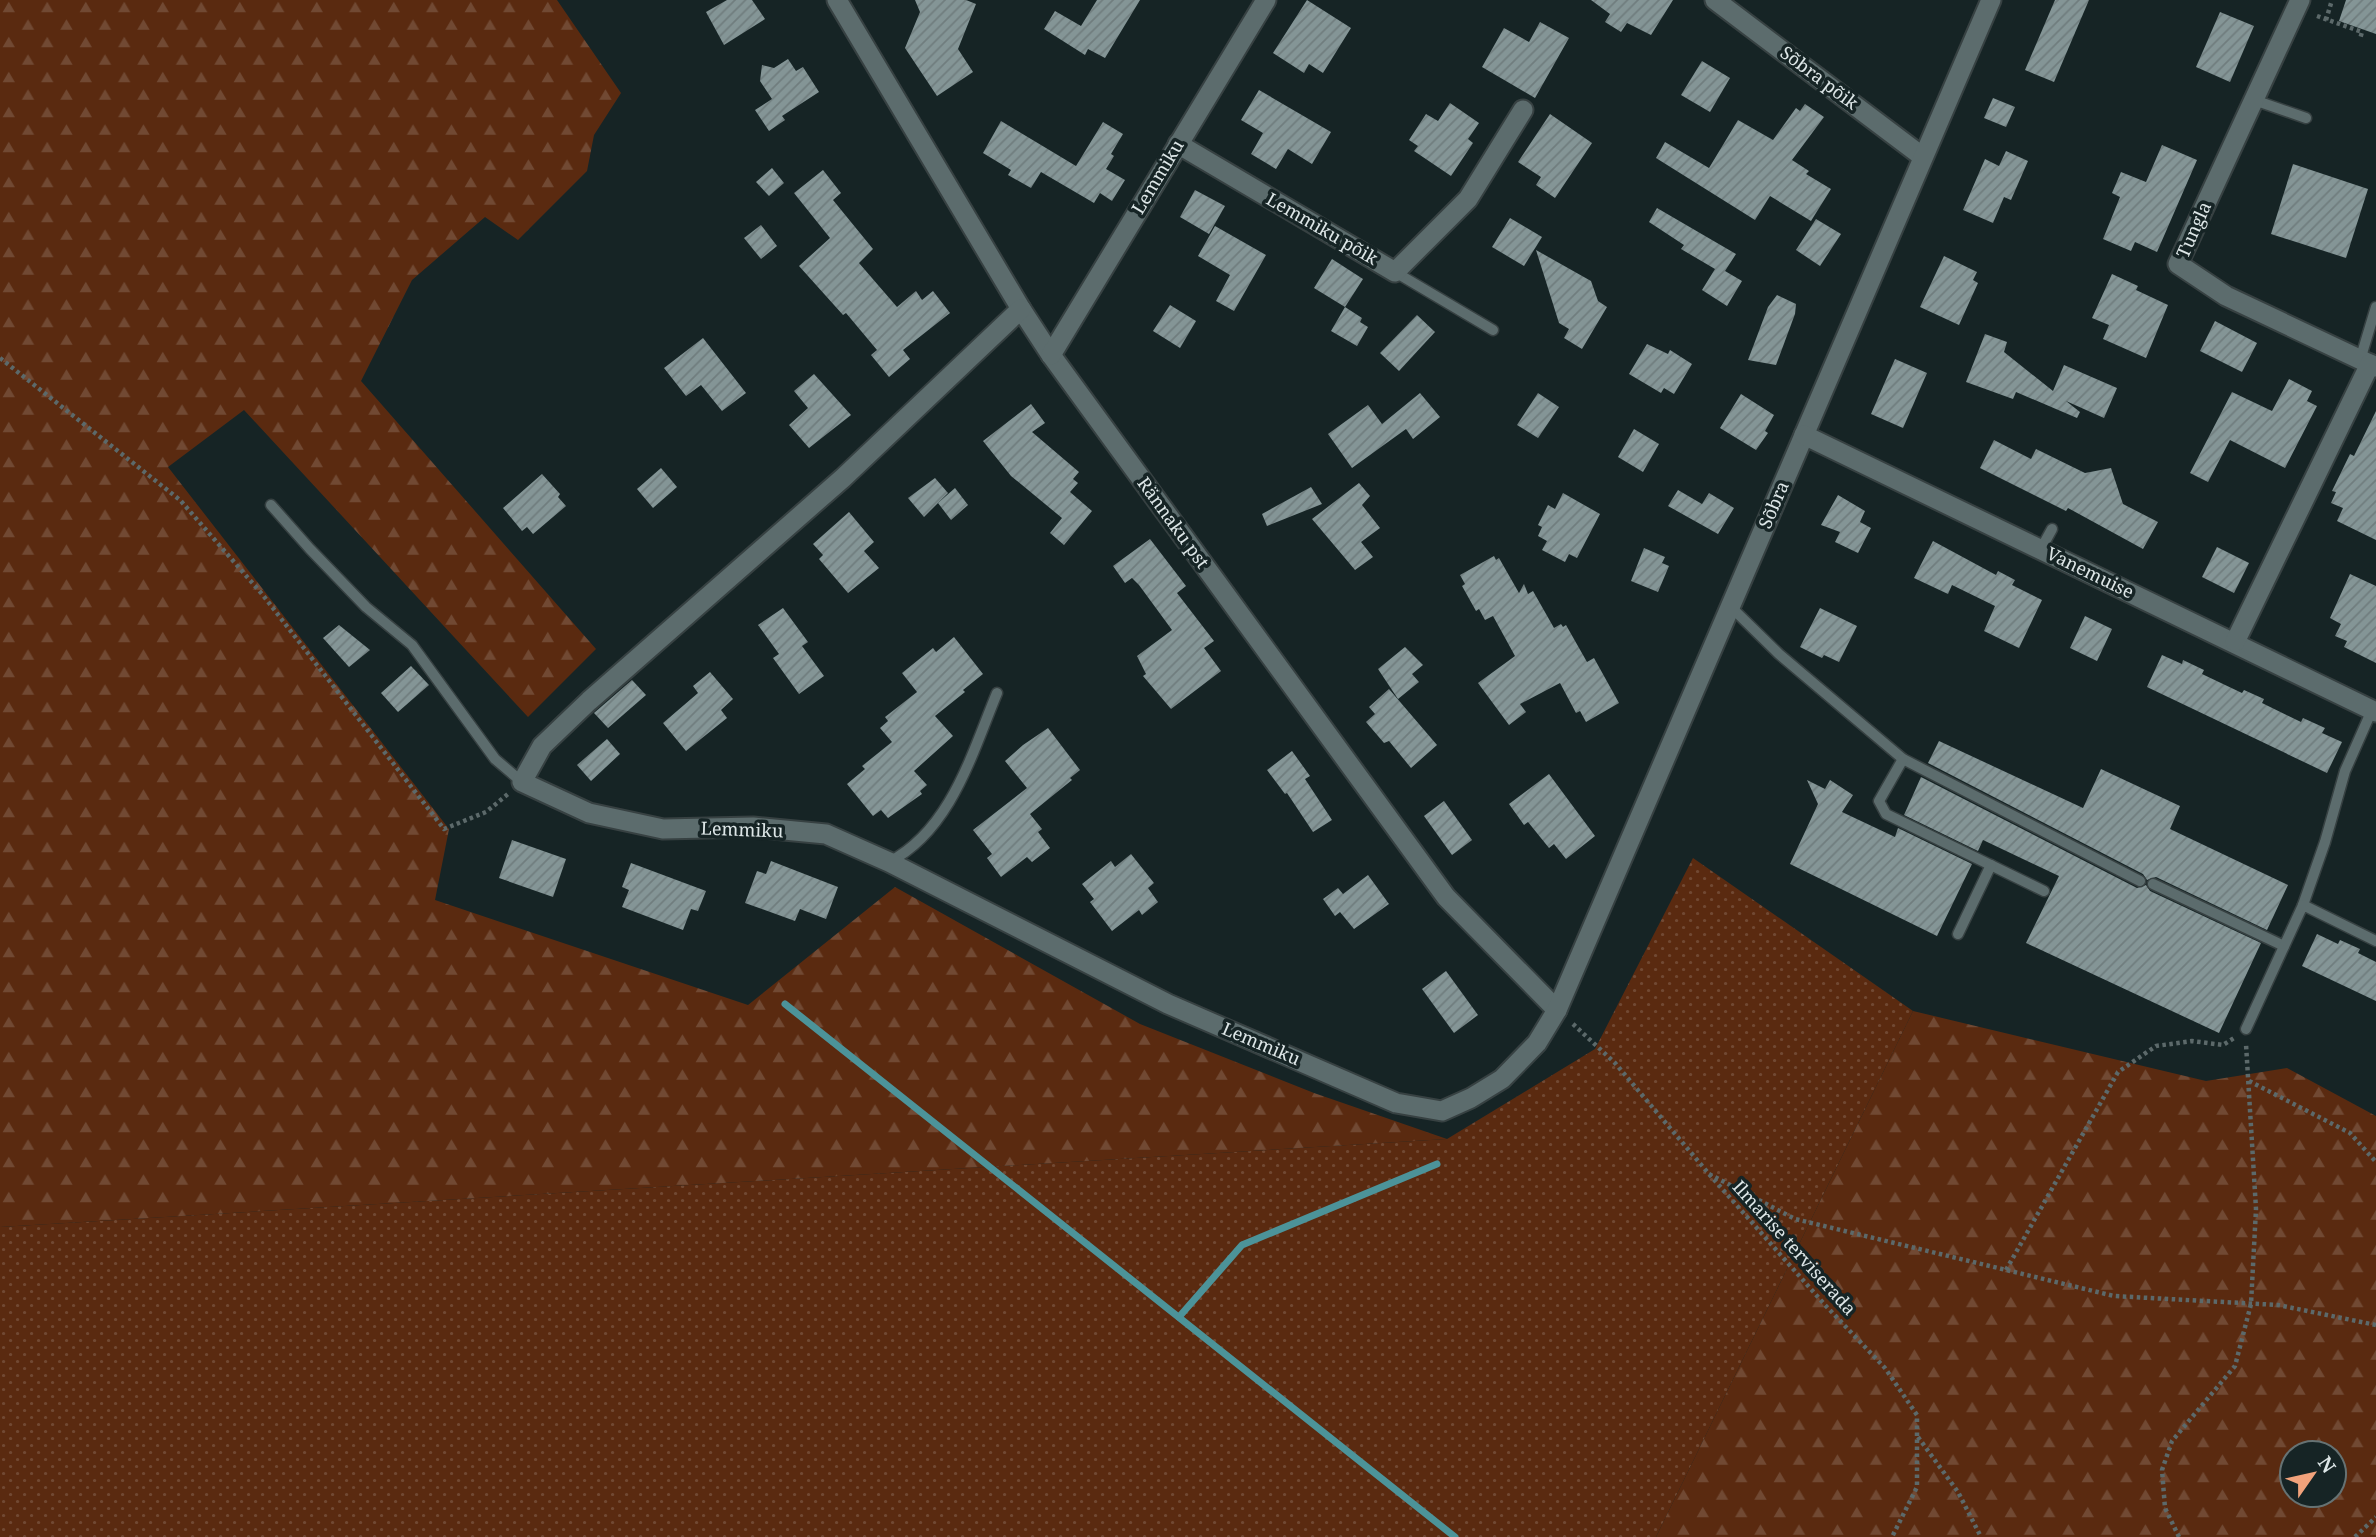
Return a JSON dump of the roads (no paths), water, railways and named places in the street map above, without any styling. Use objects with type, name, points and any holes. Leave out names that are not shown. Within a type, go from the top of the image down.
[{"type":"street","name":"Lemmiku","points":[[1051,355],[1266,0]]},
{"type":"street","name":"Sõbra põik","points":[[1715,0],[1923,157]]},
{"type":"street","name":"Sõbra","points":[[1558,1010],[1991,0]]},
{"type":"street","name":"Rännaku pst","points":[[844,4],[1021,309],[1051,355],[1446,897],[1558,1010]]},
{"type":"street","name":"Tungla","points":[[2298,4],[2178,264],[2226,296],[2369,364]]},
{"type":"street","name":"Lemmiku põik","points":[[1178,145],[1395,272],[1468,199],[1523,110]]},
{"type":"street","points":[[522,782],[541,746],[843,478],[1021,309]]},
{"type":"street","points":[[2235,642],[2369,364]]},
{"type":"street","name":"Vanemuise","points":[[1804,435],[2374,711]]},
{"type":"street","name":"Lemmiku","points":[[522,782],[589,813],[663,829],[753,827],[825,834],[889,862],[1168,1004],[1396,1102],[1442,1111],[1471,1098],[1502,1079],[1537,1043],[1558,1010]]},
{"type":"lane","points":[[2254,100],[2306,118]]},
{"type":"lane","points":[[1395,272],[1493,330]]},
{"type":"lane","points":[[2369,364],[2376,307]]},
{"type":"lane","points":[[271,505],[366,607],[412,645],[495,759],[522,782]]},
{"type":"lane","points":[[2041,549],[2052,529]]},
{"type":"lane","points":[[1731,607],[1779,654],[1903,759],[2140,881]]},
{"type":"lane","points":[[889,862],[905,854],[937,823],[960,782],[998,693]]},
{"type":"lane","points":[[2246,1029],[2303,905],[2325,842],[2345,771],[2374,711]]},
{"type":"lane","points":[[1903,759],[1879,801],[1886,814],[2044,891]]},
{"type":"lane","points":[[1958,934],[1991,865]]},
{"type":"lane","points":[[2153,884],[2284,946]]},
{"type":"lane","points":[[2303,905],[2376,941]]},
{"type":"waterway","points":[[785,1004],[1455,1537]]},
{"type":"waterway","points":[[1179,1317],[1242,1245],[1437,1164]]}]
